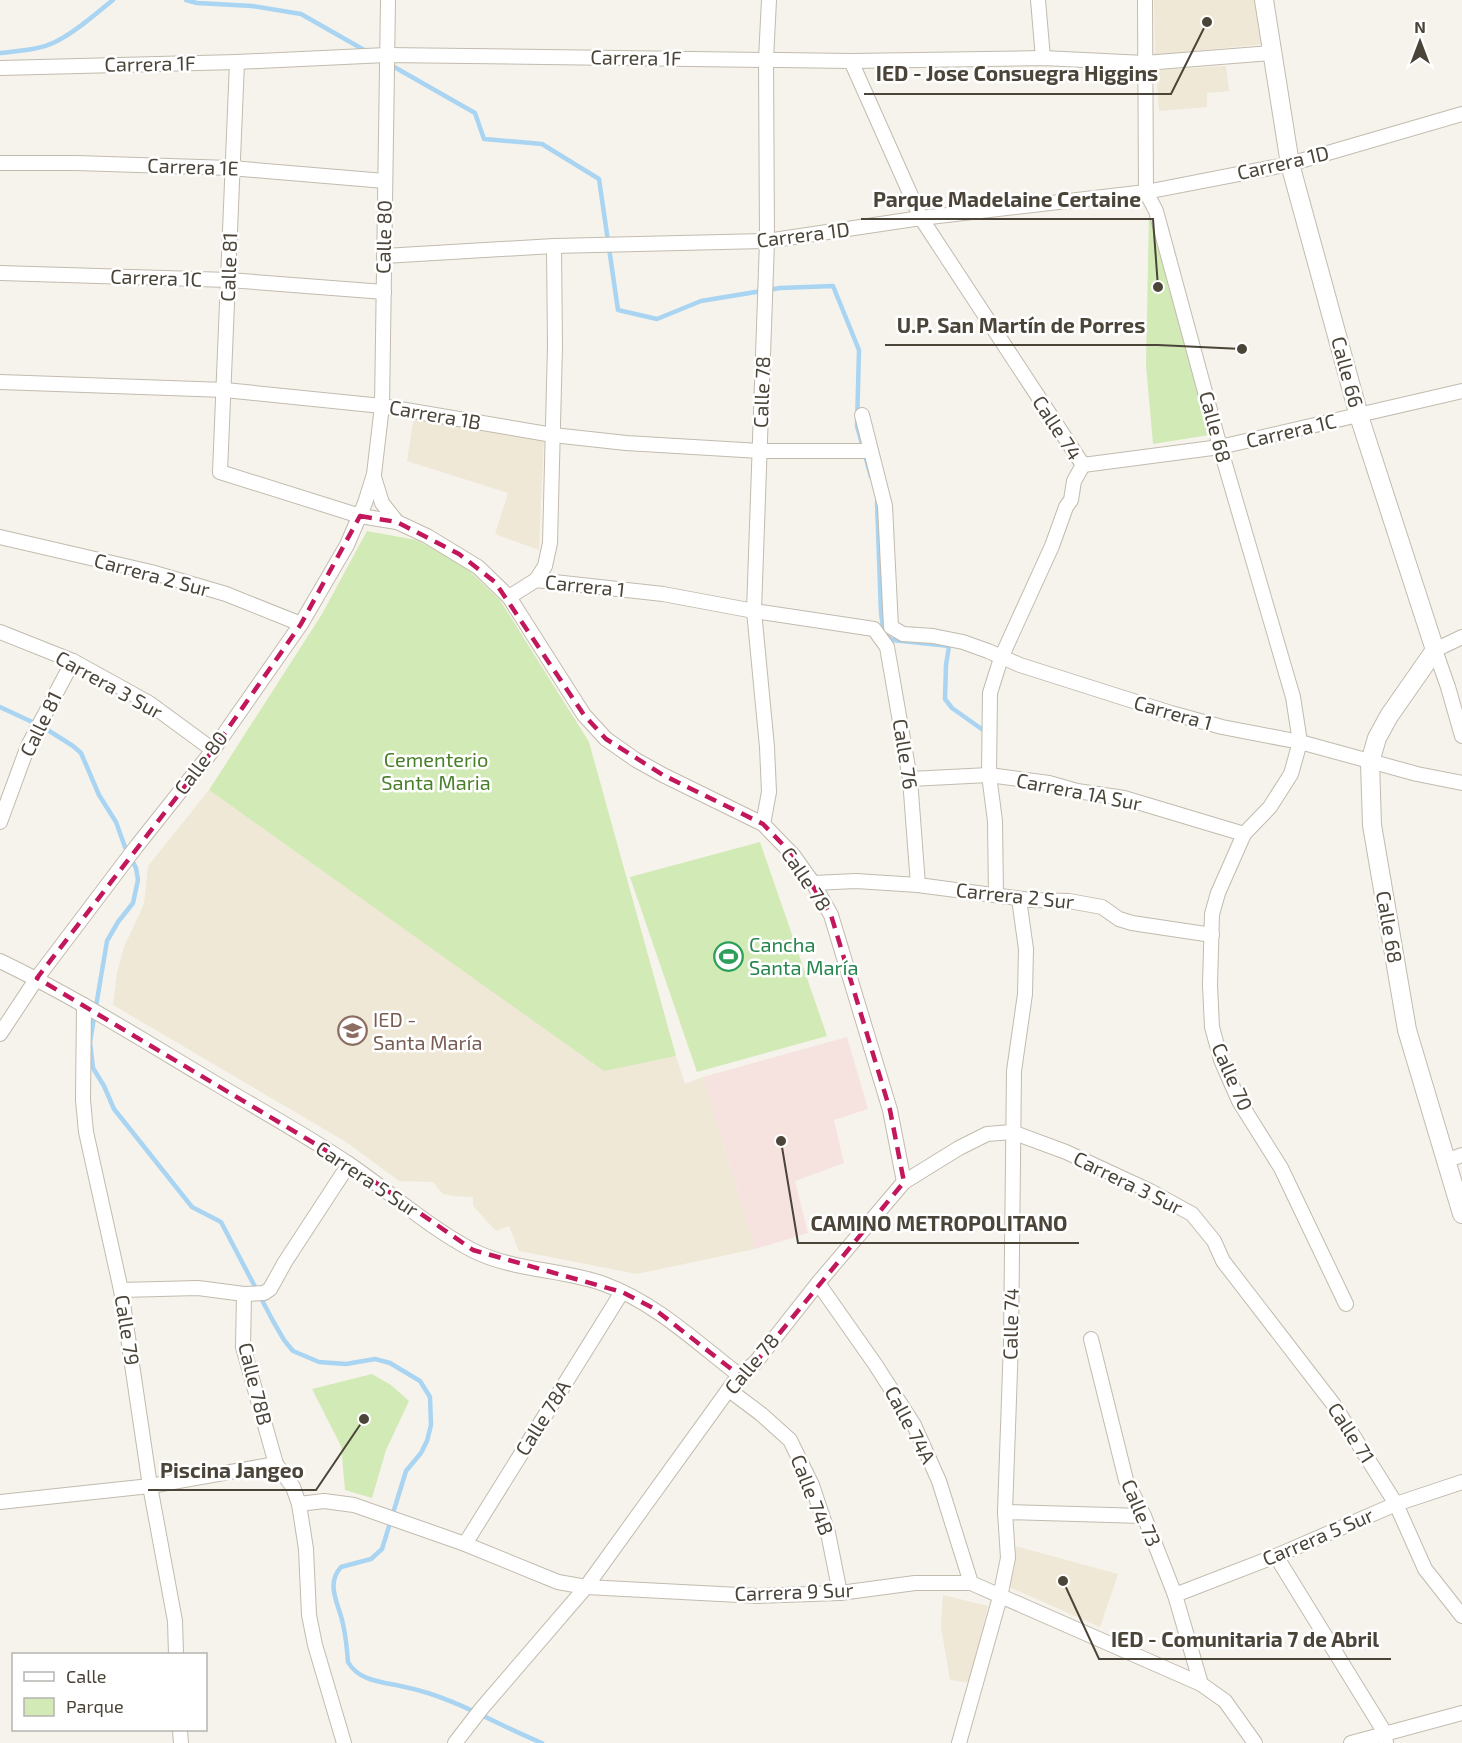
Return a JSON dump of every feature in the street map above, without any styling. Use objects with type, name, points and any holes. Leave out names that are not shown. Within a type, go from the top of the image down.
[{"type":"street","name":"Calle 80","points":[[0,1034],[37,978],[213,750],[301,624],[347,545],[360,516],[374,474],[382,406],[388,0]]},
{"type":"street","name":"Calle 78","points":[[455,1743],[482,1708],[586,1587],[739,1375],[754,1363],[904,1182],[890,1110],[831,915],[793,855],[763,824],[769,792],[754,611],[767,241],[766,59],[769,0]]},
{"type":"street","points":[[1038,0],[1043,58]]},
{"type":"street","name":"Calle 68","points":[[1145,0],[1146,192],[1156,211],[1220,447],[1293,697],[1300,742],[1291,774],[1270,807],[1244,834]]},
{"type":"street","name":"Calle 66","points":[[1264,0],[1290,164],[1359,416],[1462,736]]},
{"type":"street","name":"Carrera 1F","points":[[0,68],[386,56],[851,61],[1043,58],[1145,63],[1271,53]]},
{"type":"street","name":"Calle 74","points":[[851,61],[921,218],[1083,465],[1074,481],[1071,500],[1066,507],[1052,546],[1001,658],[990,693],[989,775],[995,821],[996,895]]},
{"type":"street","name":"Calle 81","points":[[237,62],[220,472],[360,516]]},
{"type":"street","name":"Carrera 1D","points":[[384,256],[554,246],[767,241],[921,218],[1146,192],[1290,164],[1462,114]]},
{"type":"street","name":"Carrera 1E","points":[[0,163],[76,162],[231,168],[385,181]]},
{"type":"street","points":[[536,580],[545,566],[550,543],[554,246]]},
{"type":"street","name":"Carrera 1C","points":[[0,273],[229,280],[384,292]]},
{"type":"street","name":"Carrera 1B","points":[[0,382],[225,390],[382,406],[553,435],[626,443],[760,451],[865,451]]},
{"type":"street","name":"Carrera 1C","points":[[1083,465],[1220,447],[1462,391]]},
{"type":"street","points":[[862,415],[865,451]]},
{"type":"street","name":"Carrera 1","points":[[865,451],[885,506],[891,627],[903,634],[933,636],[963,642],[1001,658],[1171,713],[1222,727],[1300,742],[1417,774],[1462,783]]},
{"type":"street","name":"Calle 80","points":[[374,474],[382,503],[398,522]]},
{"type":"street","points":[[360,516],[398,522],[428,536],[478,567],[509,597],[584,715],[606,739],[663,775],[763,824]]},
{"type":"street","name":"Carrera 2 Sur","points":[[0,537],[151,572],[226,594],[301,624]]},
{"type":"street","name":"Carrera 1","points":[[509,597],[536,580],[663,594],[754,611],[874,629]]},
{"type":"street","name":"Calle 76","points":[[874,629],[887,647],[910,779],[918,885]]},
{"type":"street","name":"Carrera 3 Sur","points":[[0,632],[73,661],[149,703],[213,750]]},
{"type":"street","points":[[1435,650],[1462,637]]},
{"type":"street","name":"Calle 68","points":[[1435,650],[1389,716],[1377,738],[1370,762],[1372,825],[1407,1030],[1454,1158],[1462,1214]]},
{"type":"street","name":"Calle 81","points":[[0,822],[28,746],[73,661]]},
{"type":"street","name":"Carrera 1A Sur","points":[[910,779],[989,775],[1049,783],[1077,791],[1124,798],[1244,834]]},
{"type":"street","name":"Calle 70","points":[[1244,834],[1218,893],[1212,914],[1210,1009],[1212,1027],[1221,1060],[1239,1101],[1281,1168],[1346,1304]]},
{"type":"street","name":"Carrera 2 Sur","points":[[813,884],[856,881],[918,885],[1019,899],[1087,903],[1102,907],[1119,919],[1132,923],[1212,935]]},
{"type":"street","name":"Calle 74","points":[[959,1743],[1000,1596],[1008,1558],[1005,1512],[1011,1342],[1012,1132],[1014,1071],[1025,994],[1026,949],[1019,899]]},
{"type":"street","name":"Carrera 5 Sur","points":[[0,961],[37,978],[108,1018],[349,1164],[435,1226],[473,1250],[505,1262],[566,1274],[603,1284],[622,1292],[653,1308],[739,1375]]},
{"type":"street","name":"Calle 79","points":[[84,1005],[83,1100],[86,1132],[121,1290],[150,1486],[175,1621],[176,1653]]},
{"type":"street","points":[[904,1182],[959,1148],[987,1134],[1012,1132]]},
{"type":"street","name":"Carrera 3 Sur","points":[[1012,1132],[1077,1156],[1192,1214],[1214,1241],[1223,1261]]},
{"type":"street","points":[[121,1290],[198,1288],[254,1294],[270,1289],[291,1252],[349,1164]]},
{"type":"street","name":"Calle 71","points":[[1223,1261],[1334,1406],[1396,1504],[1425,1569],[1462,1616]]},
{"type":"street","name":"Calle 74A","points":[[818,1283],[875,1364],[914,1425],[939,1481],[971,1582]]},
{"type":"street","name":"Calle 78A","points":[[465,1544],[622,1292]]},
{"type":"street","name":"Calle 78B","points":[[254,1294],[243,1347],[276,1464],[293,1487],[299,1504],[306,1541],[309,1615],[315,1645],[344,1743]]},
{"type":"street","name":"Calle 73","points":[[1091,1339],[1126,1480],[1144,1516],[1175,1595],[1201,1684]]},
{"type":"street","name":"Calle 74B","points":[[729,1390],[790,1440],[812,1485],[825,1524],[840,1593]]},
{"type":"street","points":[[0,1502],[150,1486],[276,1464]]},
{"type":"street","name":"Carrera 5 Sur","points":[[1175,1595],[1276,1556],[1396,1504],[1462,1482]]},
{"type":"street","name":"Carrera 9 Sur","points":[[299,1504],[341,1502],[354,1505],[465,1544],[558,1582],[586,1587],[758,1596],[840,1593],[915,1583],[971,1582],[1201,1684],[1225,1701],[1255,1743]]},
{"type":"street","points":[[1005,1512],[1144,1516]]},
{"type":"street","points":[[1276,1556],[1386,1738]]},
{"type":"street","points":[[1351,1743],[1386,1738],[1462,1713]]},
{"type":"highlighted area","points":[[360,516],[397,522],[459,554],[495,582],[584,715],[606,739],[663,775],[763,824],[793,855],[831,915],[890,1110],[904,1182],[755,1363],[739,1375],[653,1308],[622,1292],[473,1250],[349,1164],[37,978],[213,750],[301,624]]},
{"type":"shaded area","points":[[1154,0],[1256,0],[1264,44],[1155,55]]},
{"type":"shaded area","points":[[1226,66],[1229,91],[1207,93],[1207,107],[1159,111],[1156,70]]},
{"type":"shaded area","points":[[414,416],[544,438],[539,550],[495,534],[508,493],[407,461]]},
{"type":"shaded area","name":"IED - Santa María","points":[[209,790],[604,1070],[676,1056],[685,1084],[703,1077],[755,1249],[637,1274],[519,1251],[509,1226],[496,1231],[473,1206],[473,1197],[443,1194],[433,1182],[399,1181],[346,1142],[113,1005],[117,973],[124,947],[144,904],[148,866]]},
{"type":"shaded area","points":[[847,1037],[868,1109],[834,1120],[844,1163],[795,1181],[808,1233],[755,1249],[703,1077]]},
{"type":"shaded area","points":[[1015,1546],[1118,1574],[1100,1627],[1009,1587],[1015,1564]]},
{"type":"shaded area","points":[[943,1595],[988,1606],[971,1683],[950,1680],[941,1627]]},
{"type":"green space","points":[[1149,214],[1209,435],[1153,444],[1146,365]]},
{"type":"green space","name":"Cementerio Santa Maria","points":[[367,531],[416,540],[460,562],[500,600],[589,742],[676,1056],[604,1071],[209,790],[322,614]]},
{"type":"green space","name":"Cancha Santa María","points":[[760,842],[827,1036],[697,1072],[630,877]]},
{"type":"green space","points":[[372,1374],[391,1385],[409,1401],[386,1450],[372,1498],[345,1490],[341,1446],[312,1389]]},
{"type":"waterway","points":[[0,53],[49,45],[78,28],[113,0]]},
{"type":"waterway","points":[[186,0],[197,3],[252,6],[301,14],[366,51]]},
{"type":"waterway","points":[[389,64],[475,113],[484,139],[542,144],[599,179],[618,310],[657,319],[701,301],[780,288],[833,286],[859,350],[857,426],[871,477]]},
{"type":"waterway","points":[[877,502],[881,613],[884,635],[892,640],[949,646],[945,699],[952,708],[983,730]]},
{"type":"waterway","points":[[0,707],[43,727],[81,753],[99,795],[116,822],[136,868],[138,880],[133,903],[107,941],[90,1042],[93,1068],[114,1109],[192,1207],[221,1222],[273,1321],[293,1351],[319,1362],[346,1364],[375,1359],[390,1363],[420,1381],[430,1397],[431,1425],[427,1441],[421,1453],[406,1471],[382,1549],[371,1559],[341,1567],[336,1574],[334,1588],[344,1629],[348,1662],[353,1669],[366,1677],[441,1697],[542,1743]]},
{"type":"place","name":"IED - Jose Consuegra Higgins","points":[[1207,22]]},
{"type":"place","name":"Parque Madelaine Certaine","points":[[1158,287]]},
{"type":"place","name":"U.P. San Martín de Porres","points":[[1242,349]]},
{"type":"place","name":"Cancha Santa María","points":[[728,956]]},
{"type":"place","name":"IED - Santa María","points":[[352,1031]]},
{"type":"place","name":"CAMINO METROPOLITANO","points":[[781,1141]]},
{"type":"place","name":"Piscina Jangeo","points":[[364,1419]]},
{"type":"place","name":"IED - Comunitaria 7 de Abril","points":[[1063,1581]]}]
